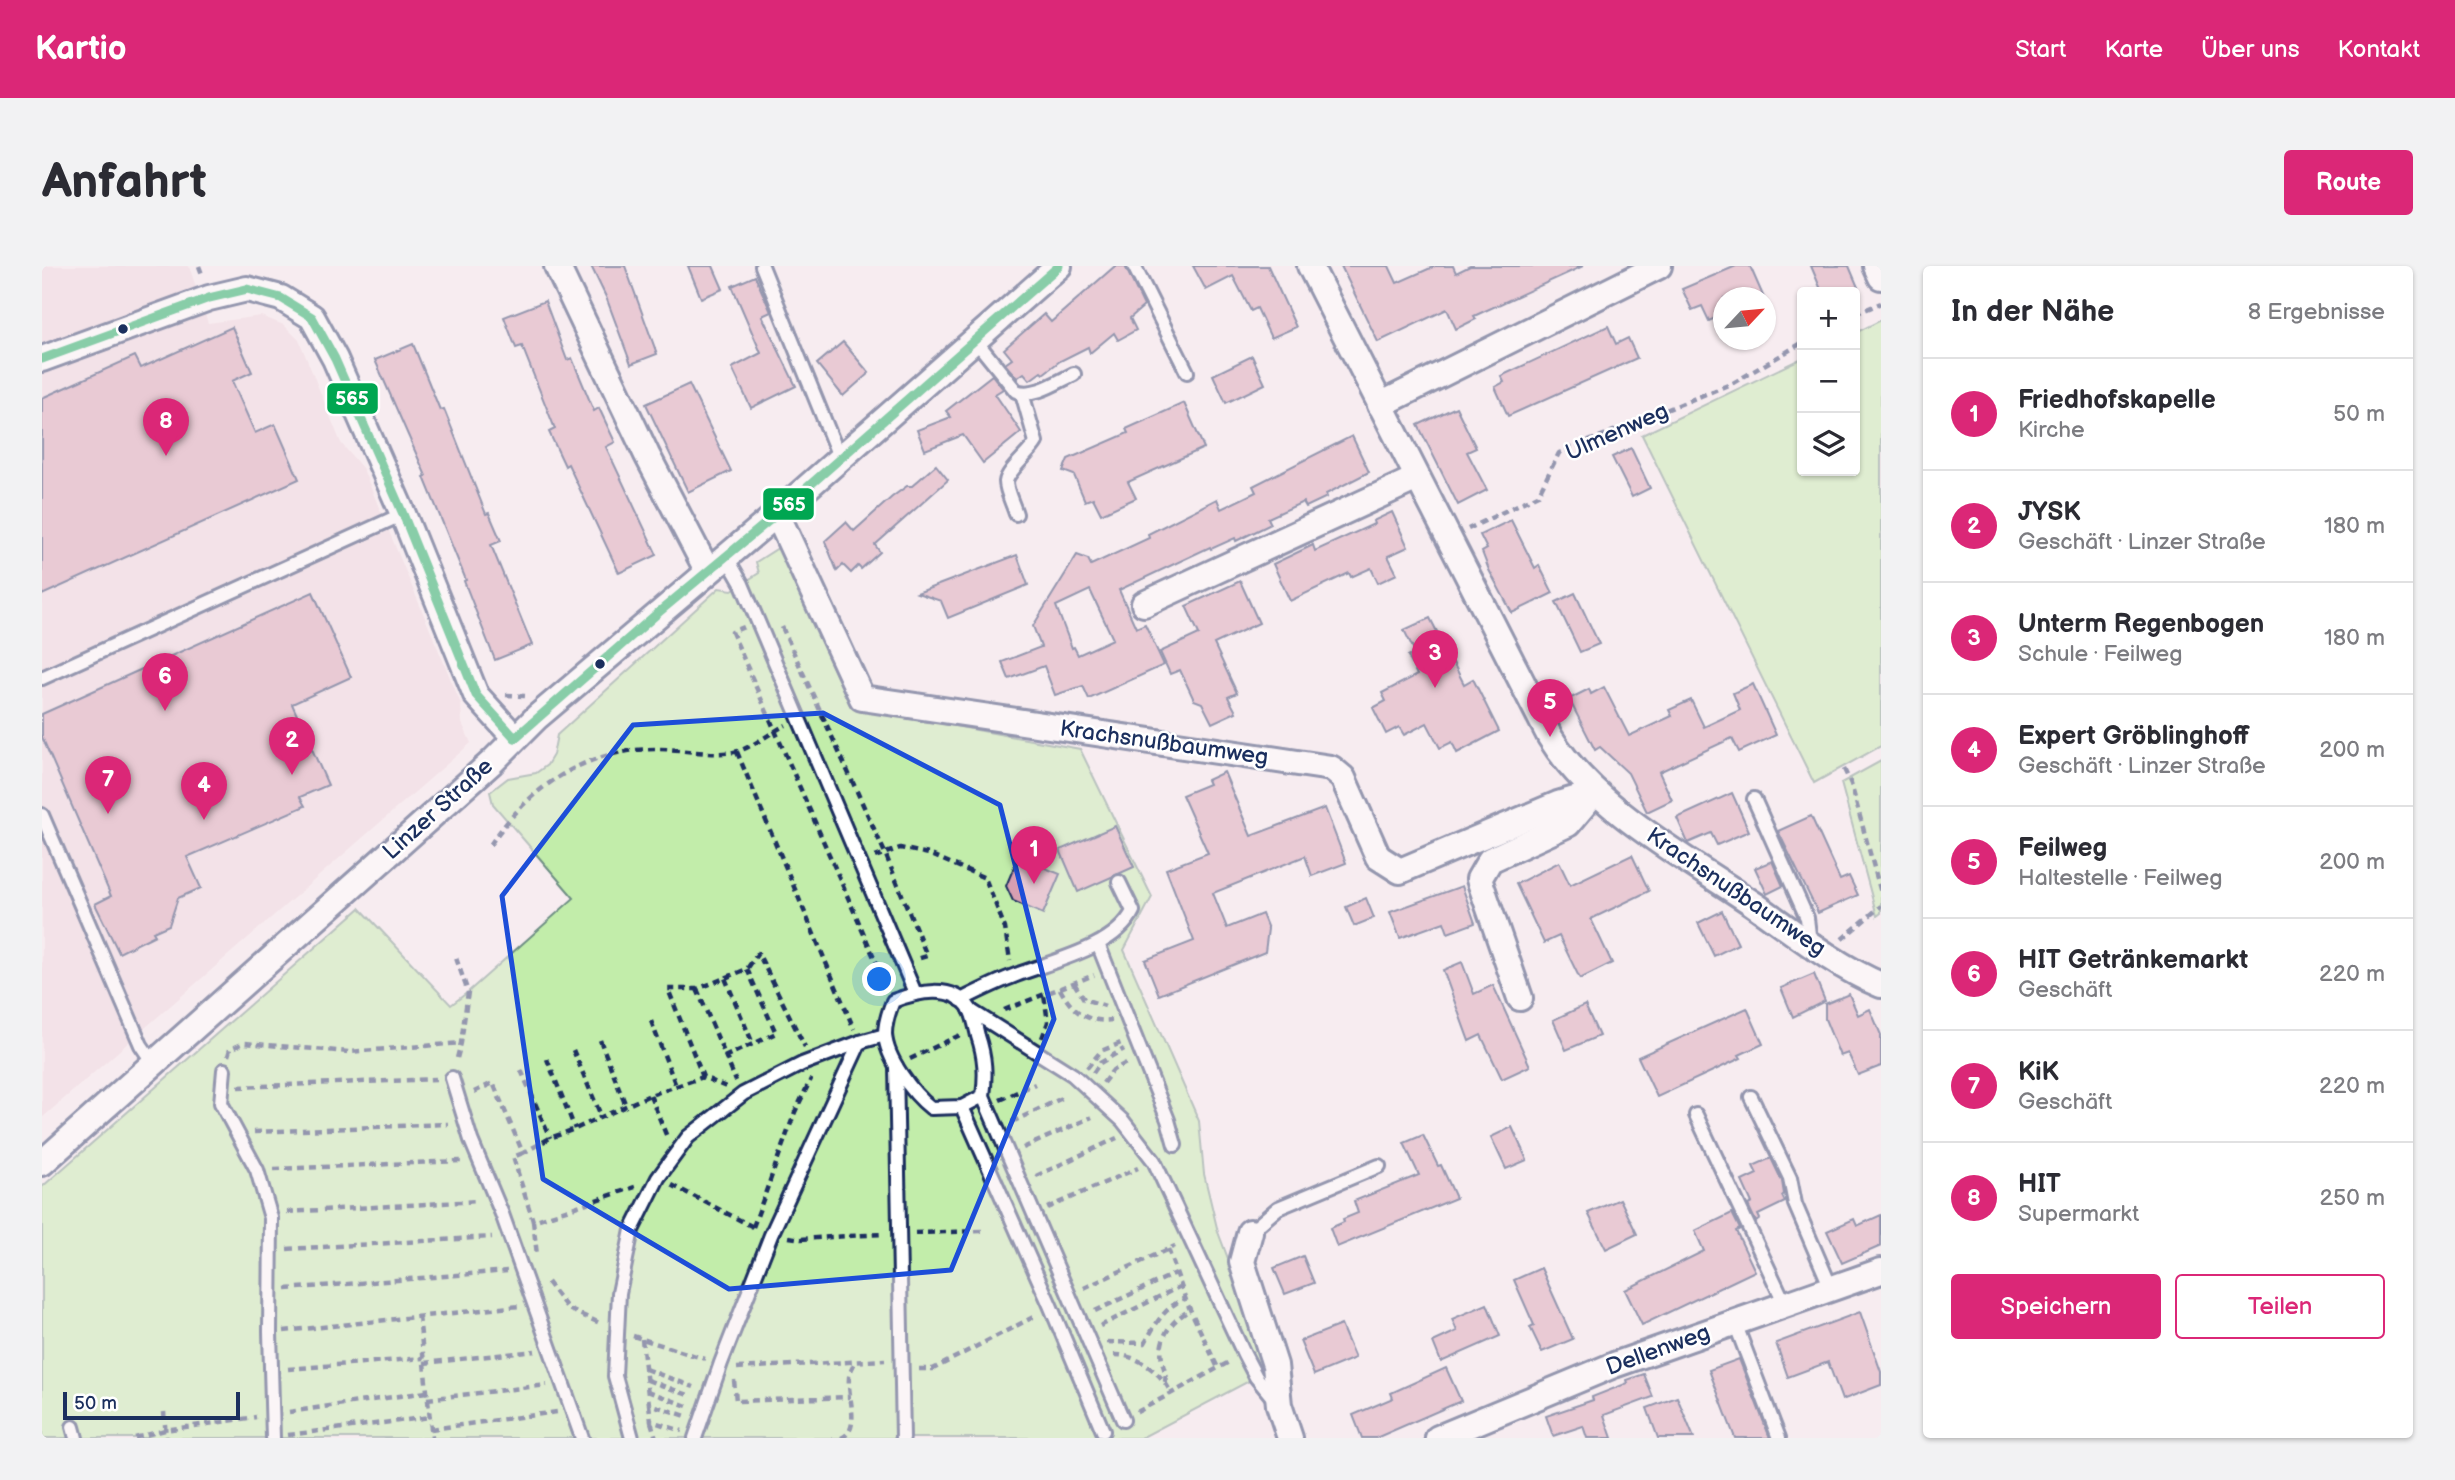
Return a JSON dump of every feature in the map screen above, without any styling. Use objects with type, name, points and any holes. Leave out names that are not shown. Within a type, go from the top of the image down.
[{"type":"street","points":[[557,266],[647,455],[717,564]]},
{"type":"street","name":"Linzer Straße","points":[[42,1163],[492,762],[515,738],[777,514],[1059,266]]},
{"type":"street","points":[[1310,266],[1550,737],[1564,761],[1595,793],[1567,824],[1490,860],[1479,879],[1520,998]]},
{"type":"street","points":[[1380,405],[1659,266]]},
{"type":"street","points":[[1876,266],[1881,277]]},
{"type":"street","points":[[42,359],[209,298],[247,289],[281,298],[312,317],[335,359],[403,514],[476,695],[515,738]]},
{"type":"street","points":[[1144,604],[1417,478]]},
{"type":"street","name":"Krachsnußbaumweg","points":[[777,514],[862,698],[1331,768],[1343,778],[1378,857],[1400,871],[1559,804],[1595,793],[1631,821],[1818,948],[1881,985]]},
{"type":"street","points":[[1250,1232],[1242,1262],[1275,1365],[1279,1405],[1290,1438]]},
{"type":"street","name":"Dellenweg","points":[[1438,1438],[1614,1365],[1881,1270]]},
{"type":"lane","points":[[762,266],[840,459]]},
{"type":"lane","points":[[1134,266],[1186,372]]},
{"type":"lane","points":[[975,340],[1016,391],[1022,393],[1041,390],[1074,374]]},
{"type":"lane","points":[[1016,514],[1006,484],[1008,475],[1036,442],[1022,393]]},
{"type":"lane","points":[[42,678],[403,514]]},
{"type":"lane","points":[[717,564],[742,584],[915,993]]},
{"type":"lane","points":[[1754,799],[1818,948]]},
{"type":"lane","points":[[42,815],[141,1045],[154,1065]]},
{"type":"lane","points":[[961,1000],[1013,976],[1098,944],[1127,923],[1133,911],[1119,882]]},
{"type":"lane","points":[[1098,944],[1168,1120],[1175,1145]]},
{"type":"lane","points":[[985,1101],[962,1107],[931,1108],[912,1089],[896,1065],[885,1035],[893,1001],[915,993],[945,993],[961,1000],[979,1023],[986,1077],[985,1101],[1123,1420]]},
{"type":"lane","points":[[979,1023],[1034,1051],[1082,1083],[1107,1106],[1154,1161],[1244,1354],[1256,1377],[1279,1405]]},
{"type":"lane","points":[[632,1438],[615,1376],[619,1293],[632,1230],[658,1178],[688,1138],[743,1094],[817,1059],[885,1035]]},
{"type":"lane","points":[[695,1438],[771,1235],[860,1042]]},
{"type":"lane","points":[[896,1065],[903,1438]]},
{"type":"lane","points":[[224,1070],[221,1103],[257,1170],[269,1213],[273,1438]]},
{"type":"lane","points":[[452,1078],[479,1160],[510,1236],[582,1438]]},
{"type":"lane","points":[[1751,1097],[1790,1178],[1795,1205],[1831,1288]]},
{"type":"lane","points":[[962,1107],[1103,1431]]},
{"type":"lane","points":[[1696,1115],[1785,1304]]},
{"type":"lane","points":[[1250,1232],[1278,1208],[1379,1166]]},
{"type":"lane","points":[[1735,1322],[1779,1438]]},
{"type":"path","points":[[1860,312],[1881,303]]},
{"type":"path","name":"Ulmenweg","points":[[1448,539],[1538,495],[1559,453],[1733,383],[1797,346]]},
{"type":"path","points":[[893,1001],[732,632],[775,612],[885,853],[927,956],[904,965]]},
{"type":"path","points":[[490,845],[506,821],[545,784],[596,757],[637,748],[702,754],[737,752],[774,731]]},
{"type":"path","points":[[737,752],[860,1042]]},
{"type":"path","points":[[1844,769],[1851,783],[1881,893]]},
{"type":"path","points":[[860,864],[900,848],[929,854],[985,878],[1005,928],[1013,976]]},
{"type":"path","points":[[1818,948],[1881,906]]},
{"type":"path","points":[[703,1077],[668,989],[697,989],[725,978],[747,969],[758,953],[817,1059],[753,1227]]},
{"type":"path","points":[[223,1088],[452,1078],[461,1043],[468,992],[456,958]]},
{"type":"path","points":[[724,1057],[776,1033],[747,969]]},
{"type":"path","points":[[896,1065],[979,1023],[1107,969]]},
{"type":"path","points":[[725,978],[754,1044]]},
{"type":"path","points":[[1074,983],[1084,999],[1094,1004],[1104,1006],[1120,1002]]},
{"type":"path","points":[[697,989],[724,1057],[743,1094]]},
{"type":"path","points":[[1060,989],[1074,1011],[1091,1019],[1113,1020],[1126,1016]]},
{"type":"path","points":[[1034,1051],[1048,1022],[1044,995]]},
{"type":"path","points":[[651,1021],[676,1086]]},
{"type":"path","points":[[600,1040],[626,1106]]},
{"type":"path","points":[[224,1070],[230,1049],[245,1043],[349,1052],[461,1043]]},
{"type":"path","points":[[1082,1083],[1100,1063],[1137,1043]]},
{"type":"path","points":[[573,1050],[602,1118]]},
{"type":"path","points":[[547,1059],[575,1129]]},
{"type":"path","points":[[1096,1096],[1104,1079],[1113,1070],[1128,1062],[1144,1061]]},
{"type":"path","points":[[521,1070],[550,1138]]},
{"type":"path","points":[[538,1264],[533,1221],[513,1157],[650,1095],[703,1077],[743,1094]]},
{"type":"path","points":[[458,1098],[493,1083],[523,1153]]},
{"type":"path","points":[[985,1101],[1035,1084]]},
{"type":"path","points":[[650,1095],[675,1155]]},
{"type":"path","points":[[997,1130],[1062,1098]]},
{"type":"path","points":[[1008,1155],[1091,1117],[1107,1106]]},
{"type":"path","points":[[236,1133],[466,1123]]},
{"type":"path","points":[[1021,1184],[1131,1132]]},
{"type":"path","points":[[257,1170],[479,1160]]},
{"type":"path","points":[[1033,1214],[1154,1161]]},
{"type":"path","points":[[533,1221],[623,1191]]},
{"type":"path","points":[[269,1213],[496,1200]]},
{"type":"path","points":[[898,1234],[984,1231]]},
{"type":"path","points":[[270,1250],[510,1236]]},
{"type":"path","points":[[1069,1296],[1191,1238]]},
{"type":"path","points":[[1168,1249],[1190,1310],[1218,1368]]},
{"type":"path","points":[[270,1290],[522,1270]]},
{"type":"path","points":[[542,1272],[551,1290],[568,1309],[617,1331],[721,1363]]},
{"type":"path","points":[[1079,1319],[1176,1273]]},
{"type":"path","points":[[1085,1333],[1181,1286]]},
{"type":"path","points":[[1094,1354],[1108,1342],[1145,1343],[1157,1321],[1172,1304],[1185,1298]]},
{"type":"path","points":[[270,1332],[534,1304]]},
{"type":"path","points":[[850,1396],[736,1401],[733,1368],[855,1362],[933,1369],[1050,1306]]},
{"type":"path","points":[[1165,1382],[1167,1374],[1162,1361],[1161,1345],[1167,1329],[1177,1318],[1190,1310]]},
{"type":"path","points":[[419,1316],[432,1438]]},
{"type":"path","points":[[642,1339],[651,1421],[656,1438]]},
{"type":"path","points":[[271,1370],[424,1361],[550,1349]]},
{"type":"path","points":[[1094,1354],[1134,1357],[1165,1382],[1171,1393]]},
{"type":"path","points":[[1123,1420],[1244,1354]]},
{"type":"path","points":[[841,1438],[846,1436],[853,1426],[849,1376],[855,1362]]},
{"type":"path","points":[[645,1369],[699,1388]]},
{"type":"path","points":[[646,1380],[695,1398]]},
{"type":"path","points":[[428,1399],[562,1383]]},
{"type":"path","points":[[647,1391],[692,1408]]},
{"type":"path","points":[[649,1404],[688,1417]]},
{"type":"path","points":[[431,1429],[572,1410]]},
{"type":"path","points":[[164,1412],[166,1438]]},
{"type":"path","points":[[273,1438],[429,1417]]},
{"type":"path","points":[[651,1421],[683,1432]]},
{"type":"highlighted area","points":[[823,713],[1000,805],[1054,1019],[951,1270],[729,1289],[543,1179],[502,896],[633,725]]},
{"type":"shaded area","points":[[42,266],[189,266],[208,323],[261,316],[284,325],[299,340],[341,443],[363,469],[461,704],[462,723],[471,743],[42,1118]]},
{"type":"green space","points":[[1881,320],[1881,746],[1814,783],[1642,435],[1797,360],[1797,476],[1860,476],[1860,330]]},
{"type":"green space","points":[[778,548],[851,707],[1080,749],[1152,897],[1124,950],[1199,1121],[1204,1174],[1218,1232],[1270,1370],[1141,1438],[42,1438],[42,1187],[360,908],[451,1005],[468,992],[574,898],[493,804],[490,792],[508,778],[536,773],[547,765],[553,755],[557,735],[719,588],[732,590],[759,573],[756,562]]},
{"type":"green space","points":[[1881,761],[1881,913],[1877,916],[1841,783]]},
{"type":"building","points":[[591,266],[625,266],[657,354],[631,364],[606,297]]},
{"type":"building","points":[[688,266],[713,266],[723,289],[701,298]]},
{"type":"building","points":[[1115,266],[1125,266],[1144,306],[1130,318],[1136,330],[1118,340],[1114,333],[1090,353],[1088,347],[1030,380],[1024,373],[1017,378],[1005,364],[1012,359],[1004,349],[1044,314],[1051,322]]},
{"type":"building","points":[[1193,266],[1268,266],[1296,327],[1271,338],[1257,308],[1251,311],[1233,276],[1206,290]]},
{"type":"building","points":[[1341,266],[1389,266],[1397,283],[1435,266],[1453,266],[1456,273],[1470,266],[1583,266],[1474,316],[1476,319],[1456,329],[1447,309],[1378,342]]},
{"type":"building","points":[[1736,266],[1750,266],[1759,287],[1713,287],[1713,319],[1709,321],[1702,306],[1692,310],[1682,289]]},
{"type":"building","points":[[1811,266],[1849,266],[1858,287],[1820,287]]},
{"type":"building","points":[[755,276],[771,312],[762,316],[796,386],[751,408],[732,368],[761,353],[732,286]]},
{"type":"building","points":[[545,301],[567,360],[572,358],[594,411],[599,408],[615,442],[606,447],[657,555],[619,573],[568,464],[565,466],[549,432],[555,429],[522,346],[516,348],[504,317]]},
{"type":"building","points":[[1608,326],[1616,344],[1628,338],[1637,358],[1508,416],[1495,387],[1504,382],[1501,376]]},
{"type":"building","points":[[232,327],[252,372],[232,381],[255,433],[275,424],[299,479],[42,595],[42,398],[135,356],[141,368]]},
{"type":"building","points":[[843,342],[869,373],[843,396],[817,364]]},
{"type":"building","points":[[413,344],[440,410],[444,409],[486,514],[489,513],[501,541],[491,545],[532,645],[495,660],[424,477],[426,476],[375,360]]},
{"type":"building","points":[[1252,356],[1265,384],[1226,403],[1213,375]]},
{"type":"building","points":[[992,375],[1003,389],[995,394],[1021,432],[983,463],[963,435],[925,450],[917,430],[951,417],[946,411]]},
{"type":"building","points":[[689,384],[731,471],[688,492],[646,404]]},
{"type":"building","points":[[1184,403],[1204,448],[1128,482],[1136,498],[1101,514],[1093,498],[1085,501],[1074,475],[1063,471],[1068,459],[1128,433],[1126,429]]},
{"type":"building","points":[[1456,407],[1476,448],[1467,452],[1487,490],[1458,505],[1418,425]]},
{"type":"building","points":[[1352,436],[1369,472],[1306,507],[1303,502],[1268,518],[1271,524],[1236,541],[1235,538],[1211,549],[1210,547],[1119,590],[1136,628],[1145,624],[1164,665],[1089,699],[1083,686],[1055,695],[1044,666],[1009,679],[1002,662],[1041,647],[1033,626],[1077,555],[1088,559],[1091,565],[1149,538],[1148,534],[1217,499],[1221,509],[1256,492],[1253,486]],"holes":[[[1090,590],[1113,639],[1078,655],[1074,647],[1072,648],[1056,606]]]},
{"type":"building","points":[[1631,448],[1650,488],[1632,497],[1612,457]]},
{"type":"building","points":[[936,465],[948,480],[875,545],[880,552],[861,569],[858,566],[851,573],[843,565],[837,571],[825,541],[846,522],[854,531],[892,497],[907,486],[912,486]]},
{"type":"building","points":[[1392,512],[1408,547],[1388,556],[1397,574],[1378,583],[1371,568],[1351,577],[1349,573],[1290,601],[1273,564],[1313,545],[1315,551],[1374,524],[1373,521]]},
{"type":"building","points":[[1511,520],[1535,568],[1539,565],[1553,593],[1512,613],[1489,570],[1482,552],[1487,549],[1480,535]]},
{"type":"building","points":[[1017,555],[1028,585],[948,618],[941,601],[917,593]]},
{"type":"building","points":[[1240,581],[1259,623],[1214,644],[1237,693],[1228,697],[1236,712],[1212,723],[1202,703],[1194,700],[1180,670],[1170,674],[1160,652],[1199,634],[1186,606]]},
{"type":"building","points":[[313,592],[351,677],[292,704],[328,785],[300,797],[305,806],[187,857],[201,888],[178,898],[169,925],[119,953],[95,904],[111,896],[42,737],[42,714]]},
{"type":"building","points":[[1575,593],[1599,644],[1580,652],[1556,602]]},
{"type":"building","points":[[1430,618],[1464,684],[1473,679],[1499,731],[1457,753],[1452,742],[1440,748],[1427,723],[1404,735],[1399,727],[1386,734],[1373,708],[1386,701],[1382,693],[1417,675],[1408,656],[1415,652],[1404,630]]},
{"type":"building","points":[[1753,684],[1776,735],[1739,752],[1732,738],[1659,772],[1672,800],[1647,812],[1628,773],[1600,747],[1595,750],[1569,699],[1589,689],[1591,694],[1604,687],[1629,736],[1672,716],[1669,710],[1691,700],[1704,727],[1740,710],[1733,693]]},
{"type":"building","points":[[1224,772],[1251,836],[1325,808],[1346,863],[1312,876],[1305,856],[1213,893],[1227,928],[1262,914],[1268,929],[1265,952],[1159,995],[1145,960],[1194,941],[1166,869],[1208,853],[1182,795],[1209,784],[1207,780]]},
{"type":"building","points":[[1732,793],[1749,831],[1717,845],[1711,833],[1688,843],[1677,818]]},
{"type":"building","points":[[1811,816],[1840,880],[1849,876],[1858,895],[1818,913],[1778,831]]},
{"type":"building","points":[[1115,826],[1134,867],[1078,892],[1060,850]]},
{"type":"building","points":[[1632,855],[1649,891],[1591,919],[1612,963],[1580,979],[1559,936],[1544,943],[1516,884],[1559,862],[1570,885]]},
{"type":"building","points":[[1018,857],[1060,874],[1043,914],[1013,901],[1006,886]]},
{"type":"building","points":[[1772,861],[1783,886],[1767,894],[1755,868]]},
{"type":"building","points":[[1462,886],[1475,923],[1448,933],[1444,922],[1400,938],[1390,912]]},
{"type":"building","points":[[1366,898],[1374,918],[1354,926],[1346,907]]},
{"type":"building","points":[[1722,911],[1738,944],[1714,956],[1698,923]]},
{"type":"building","points":[[1462,962],[1474,994],[1493,985],[1530,1066],[1502,1079],[1481,1035],[1469,1041],[1443,970]]},
{"type":"building","points":[[1814,974],[1825,1001],[1793,1017],[1781,988]]},
{"type":"building","points":[[1849,994],[1858,1015],[1870,1009],[1881,1035],[1881,1066],[1858,1075],[1848,1053],[1840,1056],[1825,1019],[1825,1004]]},
{"type":"building","points":[[1585,1005],[1599,1036],[1566,1050],[1553,1020]]},
{"type":"building","points":[[1747,1008],[1763,1044],[1739,1055],[1741,1058],[1657,1097],[1638,1057]]},
{"type":"building","points":[[1512,1127],[1527,1160],[1506,1169],[1491,1137]]},
{"type":"building","points":[[1423,1135],[1456,1198],[1337,1247],[1330,1228],[1358,1213],[1354,1201],[1419,1175],[1404,1143]]},
{"type":"building","points":[[1771,1158],[1782,1181],[1782,1196],[1785,1202],[1758,1215],[1760,1219],[1756,1222],[1748,1205],[1752,1203],[1742,1181],[1757,1174],[1753,1166]]},
{"type":"building","points":[[1620,1199],[1637,1234],[1606,1249],[1588,1213]]},
{"type":"building","points":[[1732,1213],[1740,1229],[1736,1231],[1755,1271],[1642,1325],[1625,1290],[1704,1251],[1695,1231]]},
{"type":"building","points":[[1881,1215],[1881,1246],[1842,1263],[1827,1231],[1854,1219],[1857,1226]]},
{"type":"building","points":[[1303,1256],[1314,1283],[1285,1294],[1274,1268]]},
{"type":"building","points":[[1541,1268],[1573,1339],[1542,1352],[1530,1327],[1534,1325],[1514,1280]]},
{"type":"building","points":[[1487,1304],[1500,1336],[1441,1362],[1433,1342],[1457,1331],[1452,1319]]},
{"type":"building","points":[[1860,1312],[1881,1372],[1881,1385],[1842,1400],[1828,1362],[1788,1377],[1776,1343]]},
{"type":"building","points":[[1341,1325],[1355,1358],[1314,1375],[1300,1341]]},
{"type":"building","points":[[1739,1359],[1770,1438],[1735,1438],[1709,1370]]},
{"type":"building","points":[[1446,1368],[1461,1401],[1376,1438],[1362,1438],[1353,1415],[1393,1398],[1391,1393]]},
{"type":"building","points":[[1644,1374],[1653,1397],[1604,1415],[1612,1438],[1587,1438],[1583,1426],[1553,1436],[1546,1416],[1593,1400],[1592,1397]]},
{"type":"building","points":[[1677,1397],[1694,1438],[1658,1438],[1647,1408]]},
{"type":"transit line","name":"565","points":[[515,738],[659,612],[777,514],[1059,266]]},
{"type":"transit line","name":"565","points":[[42,359],[209,298],[247,289],[281,298],[312,317],[335,359],[403,514],[476,695],[515,738]]},
{"type":"place","name":"HIT","points":[[166,456]]},
{"type":"place","name":"Unterm Regenbogen","points":[[1435,688]]},
{"type":"place","name":"HIT Getränkemarkt","points":[[165,711]]},
{"type":"place","name":"Feilweg","points":[[1550,737]]},
{"type":"place","name":"JYSK","points":[[292,775]]},
{"type":"place","name":"KiK","points":[[108,814]]},
{"type":"place","name":"Expert Gröblinghoff","points":[[204,820]]},
{"type":"place","name":"Friedhofskapelle","points":[[1034,884]]}]
